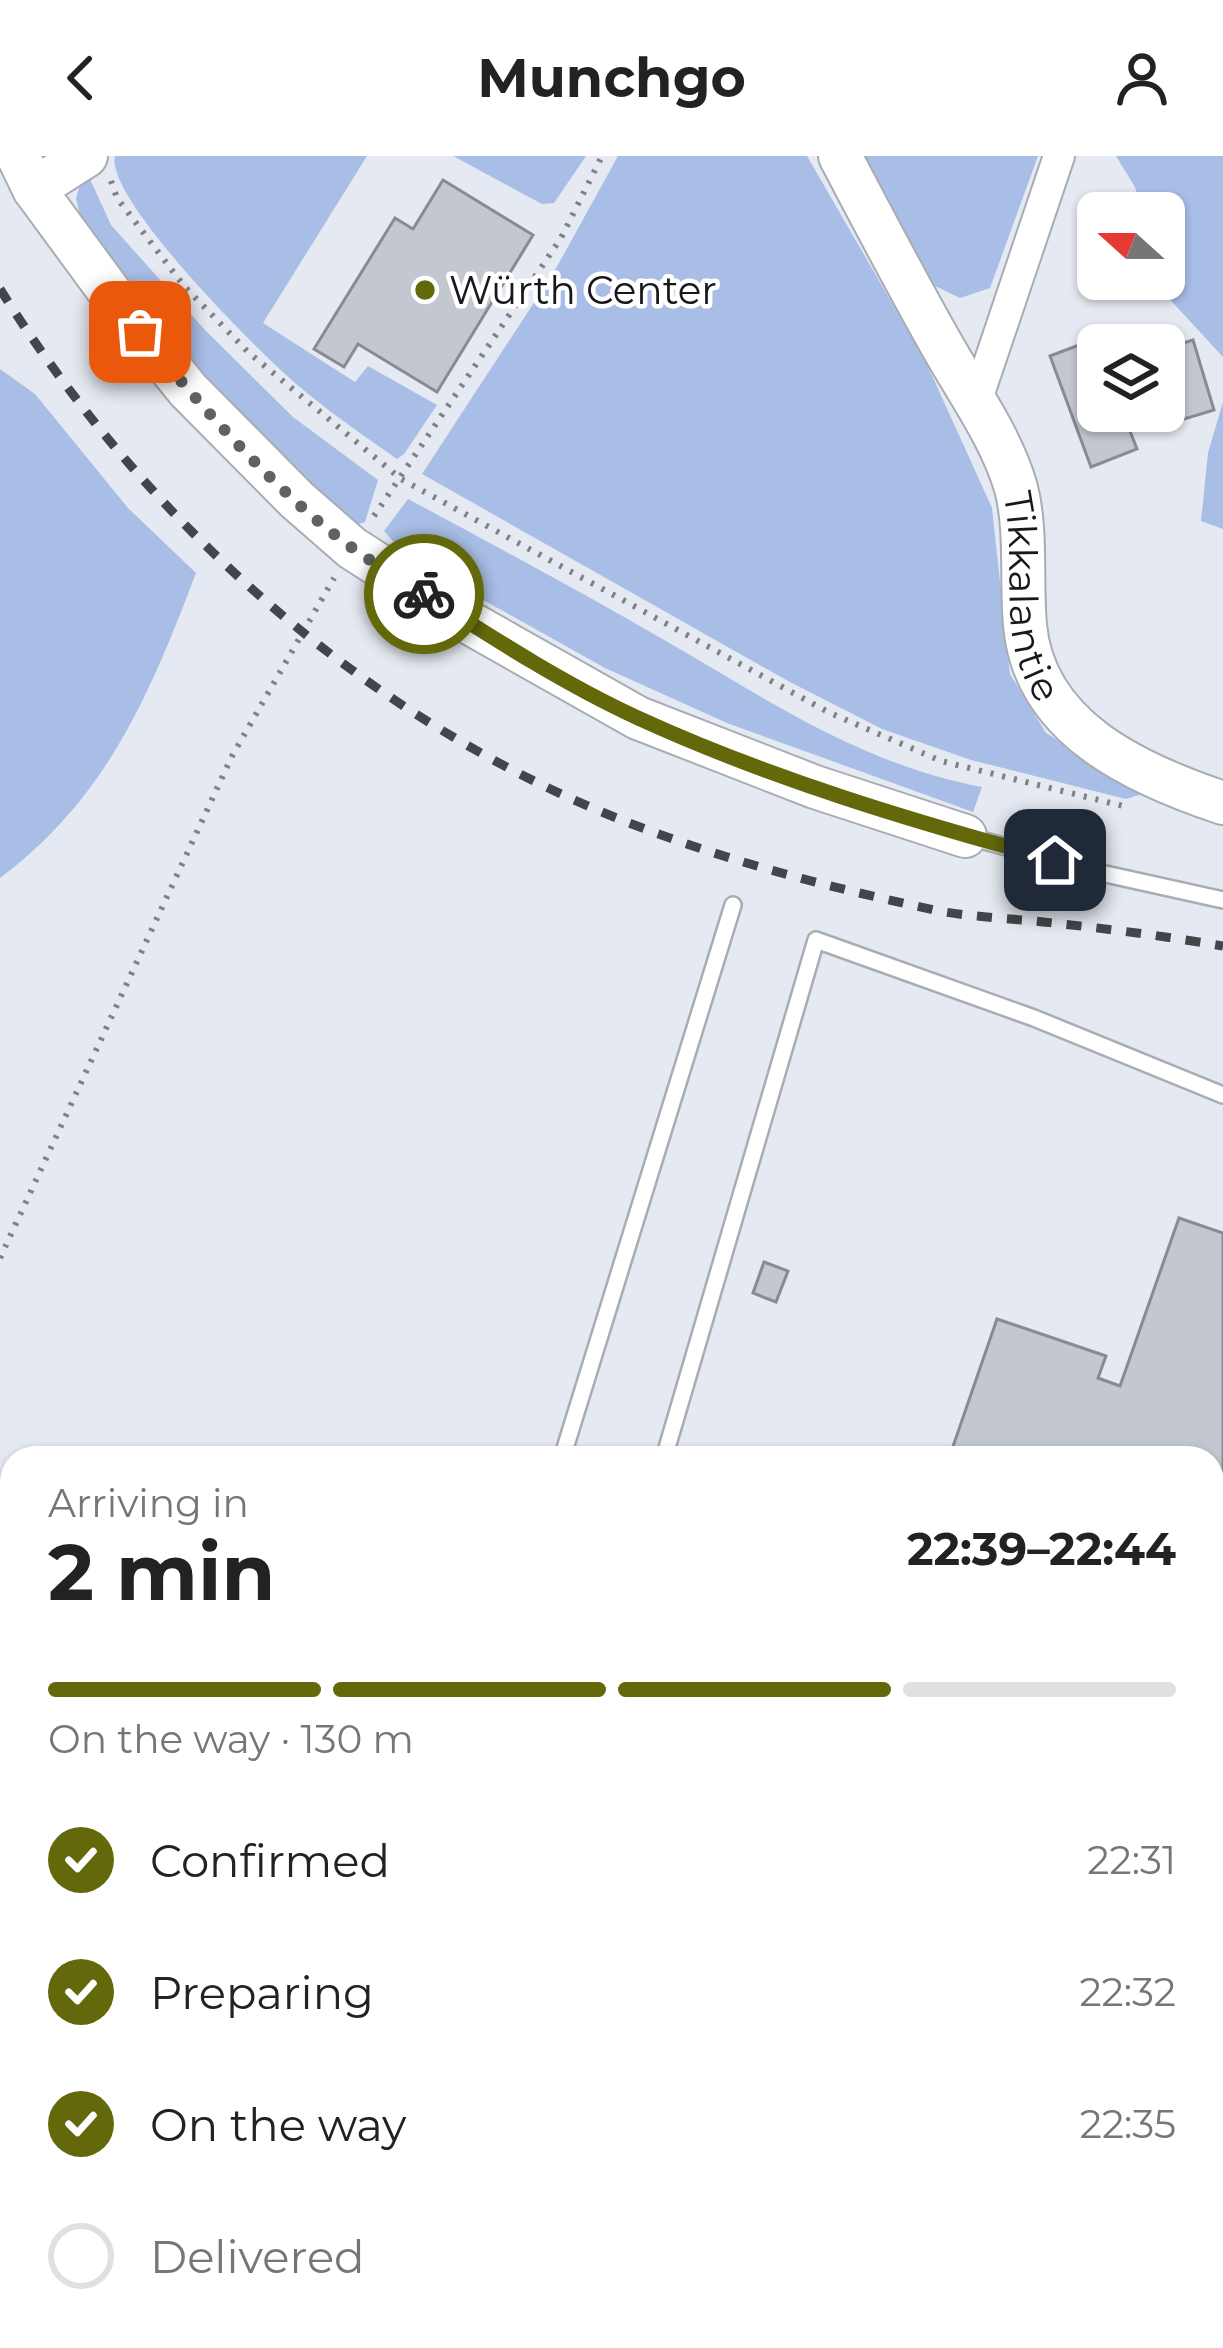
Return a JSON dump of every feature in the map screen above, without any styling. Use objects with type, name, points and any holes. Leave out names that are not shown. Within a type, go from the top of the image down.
[{"type":"street","name":"Tikkalantie","points":[[840,156],[1016,488],[1025,630],[1038,678],[1066,717],[1103,751],[1223,802]]},
{"type":"street","points":[[975,405],[1059,156]]},
{"type":"street","points":[[26,172],[98,167]]},
{"type":"street","points":[[26,172],[116,302],[188,390],[352,548],[461,617],[638,718],[815,787],[965,836]]},
{"type":"lane","points":[[965,836],[1223,900]]},
{"type":"lane","points":[[566,1446],[733,904]]},
{"type":"lane","points":[[668,1446],[816,940],[1034,1018],[1223,1096]]},
{"type":"path","points":[[0,1258],[232,756],[352,548],[561,238],[602,156]]},
{"type":"path","points":[[98,167],[184,286],[248,352],[401,479],[828,712],[941,761],[1132,807]]},
{"type":"shaded area","points":[[115,156],[367,156],[263,323],[355,382],[368,366],[437,405],[404,454],[397,459],[324,406],[223,312],[134,206],[118,177]]},
{"type":"shaded area","points":[[453,156],[586,156],[554,203],[542,204]]},
{"type":"shaded area","points":[[618,156],[807,156],[925,360],[992,508],[1010,674],[1046,733],[1145,793],[1126,799],[971,760],[882,729],[422,474],[554,272]]},
{"type":"shaded area","points":[[860,156],[1038,156],[990,288],[960,298],[931,284]]},
{"type":"shaded area","points":[[1116,156],[1223,156],[1223,357],[1170,300],[1185,300],[1185,192],[1136,192]]},
{"type":"shaded area","points":[[90,179],[111,225],[205,330],[293,417],[378,480],[365,522],[355,525],[221,405],[83,228],[76,198],[80,185]]},
{"type":"shaded area","points":[[0,369],[35,394],[128,508],[196,573],[121,741],[69,814],[0,878]]},
{"type":"shaded area","points":[[1223,402],[1223,529],[1201,521],[1208,453]]},
{"type":"shaded area","points":[[408,499],[818,728],[896,763],[982,787],[973,812],[727,723],[605,668],[408,558],[384,531]]},
{"type":"building","name":"Würth Center","points":[[443,180],[533,235],[437,392],[358,344],[344,367],[314,349],[395,218],[413,229]]},
{"type":"building","points":[[1193,340],[1214,410],[1185,419],[1185,342]]},
{"type":"building","points":[[1077,346],[1077,429],[1050,356]]},
{"type":"building","points":[[1078,432],[1130,432],[1137,449],[1091,467]]},
{"type":"building","points":[[1179,1218],[1223,1233],[1223,1446],[953,1446],[997,1319],[1106,1356],[1098,1378],[1120,1386]]},
{"type":"building","points":[[764,1262],[788,1271],[776,1302],[753,1293]]},
{"type":"railway","points":[[0,289],[60,377],[127,461],[278,612],[363,678],[452,736],[546,787],[716,853],[861,893],[947,912],[1223,946]]},
{"type":"way so far","points":[[140,332],[188,390],[297,500],[352,548],[424,594]]},
{"type":"place","name":"Würth Center","points":[[425,290]]},
{"type":"route","points":[[424,594],[579,688],[638,718],[815,787],[1055,860]]}]
